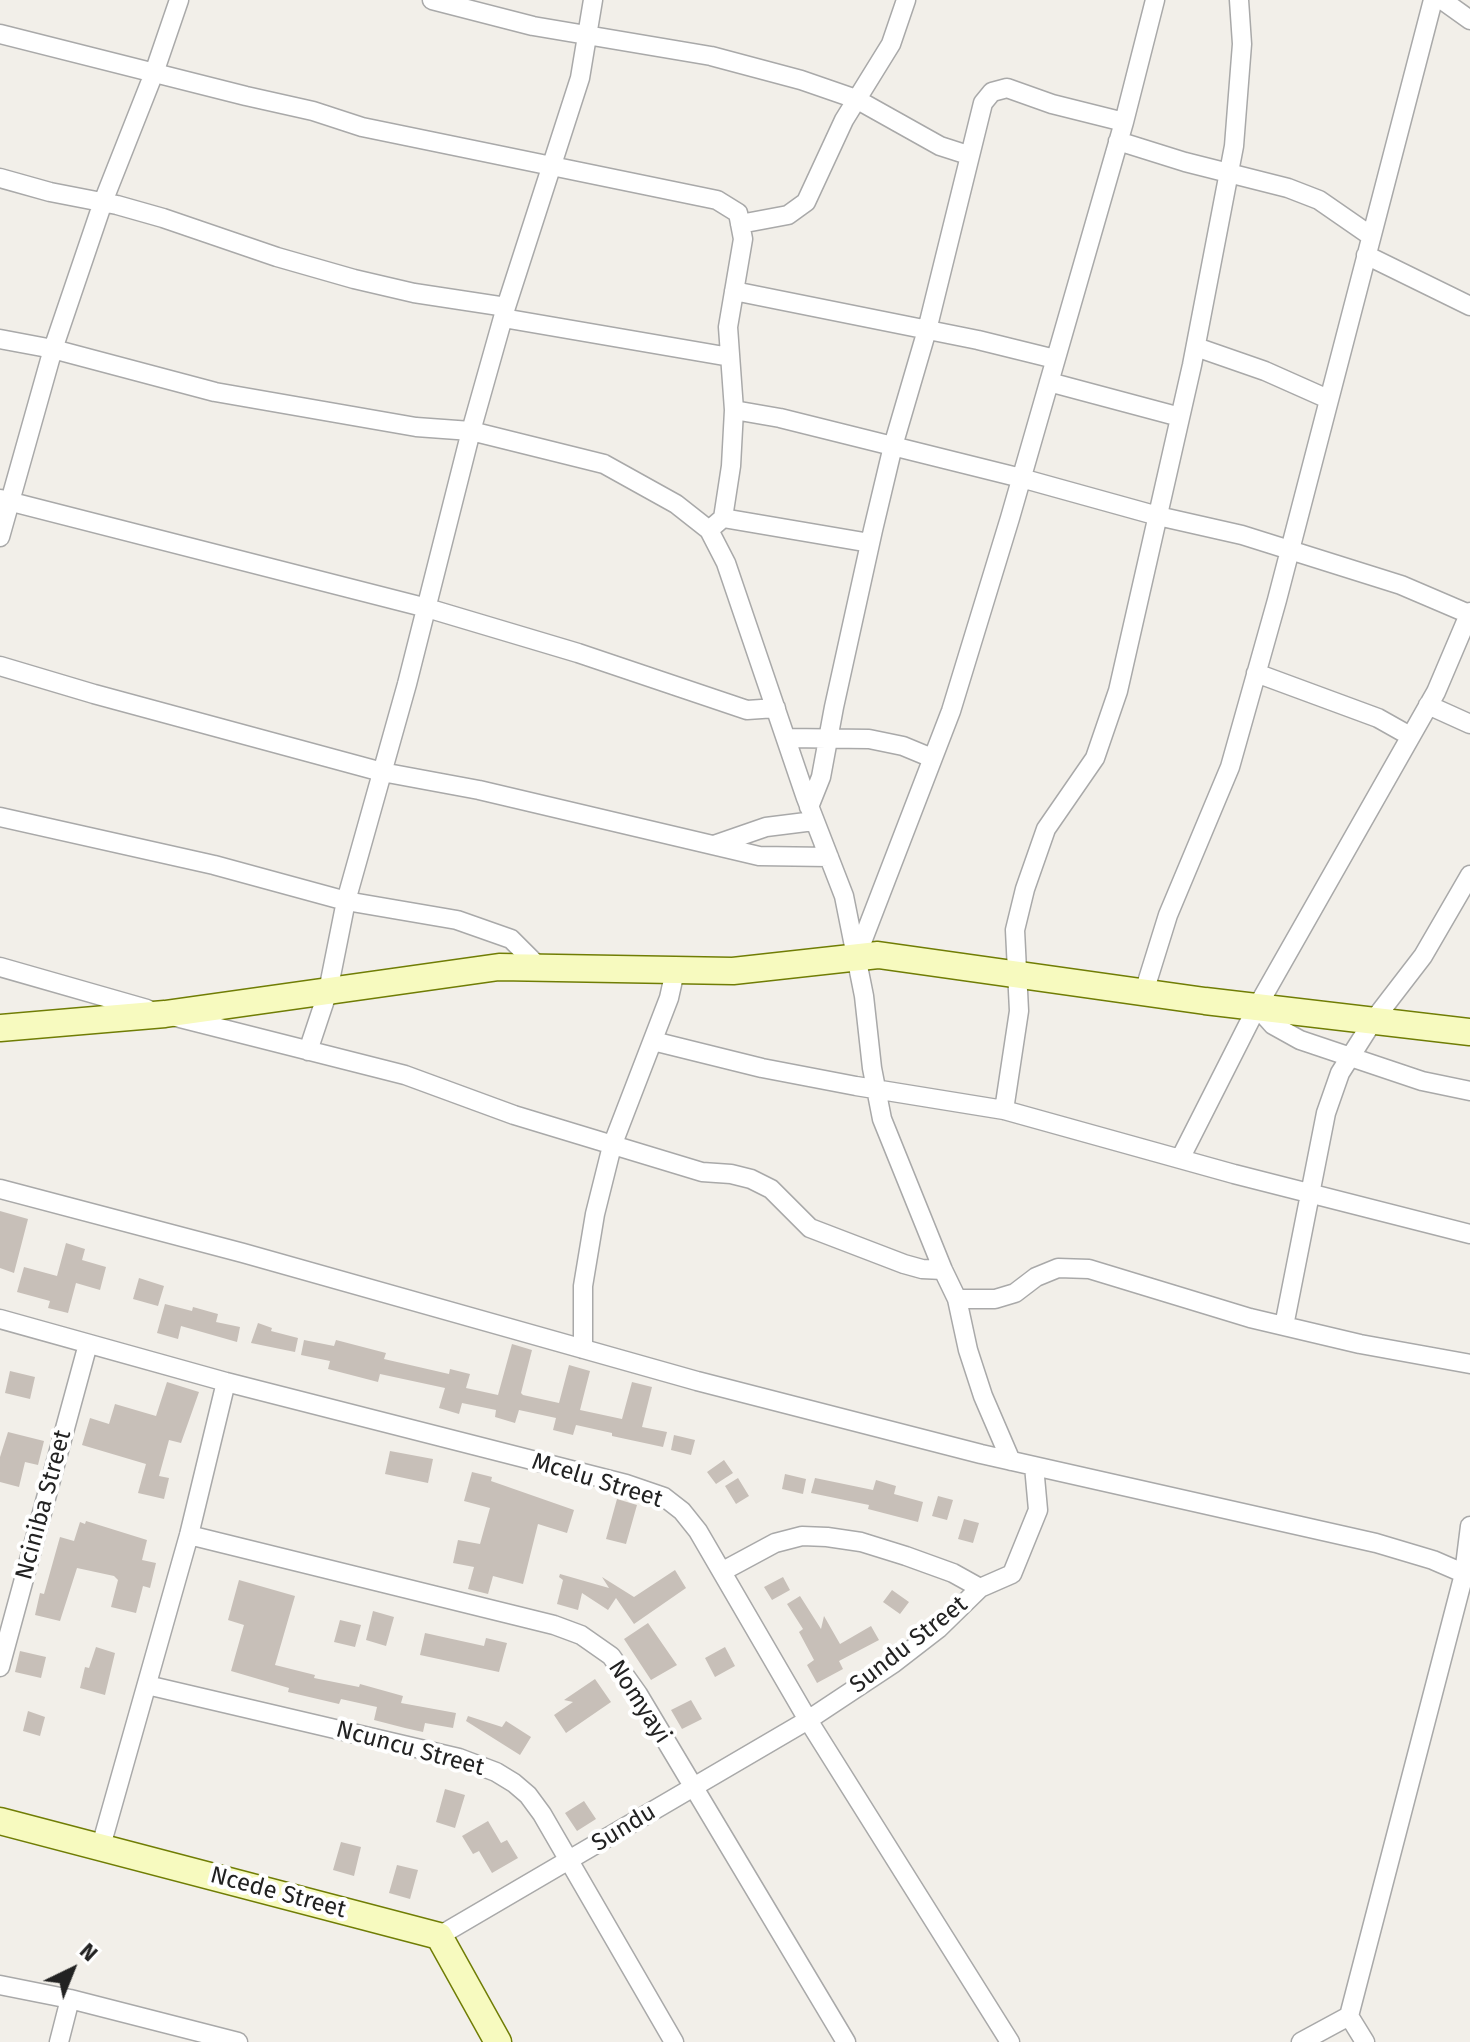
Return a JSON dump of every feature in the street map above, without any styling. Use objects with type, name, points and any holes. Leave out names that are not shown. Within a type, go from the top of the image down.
[{"type":"street","points":[[0,537],[6,500],[53,349],[103,202],[179,0]]},
{"type":"street","points":[[432,0],[533,26],[711,56],[801,80],[856,99],[940,146],[968,155]]},
{"type":"street","points":[[308,1051],[328,991],[346,901],[504,312],[580,78],[593,0]]},
{"type":"street","points":[[740,224],[788,215],[806,202],[856,99],[891,44],[906,0]]},
{"type":"street","points":[[856,957],[951,711],[1124,122],[1155,0]]},
{"type":"street","points":[[1004,1110],[1019,1011],[1015,930],[1025,889],[1046,829],[1095,758],[1118,691],[1196,347],[1234,146],[1242,44],[1239,0]]},
{"type":"street","points":[[1144,992],[1168,915],[1230,767],[1433,0]]},
{"type":"street","points":[[1442,0],[1470,20]]},
{"type":"street","points":[[0,34],[313,111],[362,127],[717,200],[738,213],[743,239],[728,327],[734,410],[731,466],[723,518],[709,530]]},
{"type":"street","points":[[812,814],[893,446],[927,330],[983,103],[992,92],[1007,88],[1052,104],[1124,122]]},
{"type":"street","points":[[1118,141],[1288,188],[1319,200],[1371,236]]},
{"type":"street","points":[[0,178],[163,218],[277,257],[354,279],[730,357]]},
{"type":"street","points":[[1366,255],[1470,306]]},
{"type":"street","points":[[734,291],[1055,359]]},
{"type":"street","points":[[0,339],[53,349],[215,392],[416,427],[471,431],[604,464],[676,504],[709,530],[726,563],[812,814],[844,896],[864,996],[882,1119],[957,1299],[968,1350],[983,1396],[1011,1461]]},
{"type":"street","points":[[1196,347],[1265,371],[1328,399]]},
{"type":"street","points":[[1049,382],[1180,417]]},
{"type":"street","points":[[734,410],[780,418],[1242,535],[1401,585],[1469,613],[1428,705],[1257,1007],[1180,1159]]},
{"type":"street","points":[[6,500],[427,608],[578,653],[747,710],[776,708]]},
{"type":"street","points":[[723,518],[870,543]]},
{"type":"street","points":[[0,666],[382,772],[479,790],[759,856],[829,857]]},
{"type":"street","points":[[1256,673],[1378,718],[1410,736]]},
{"type":"street","points":[[1428,705],[1470,724]]},
{"type":"street","points":[[786,738],[869,739],[903,746],[932,758]]},
{"type":"street","points":[[714,845],[812,814]]},
{"type":"street","points":[[0,817],[214,865],[346,901],[471,925],[511,939],[540,968]]},
{"type":"street","points":[[1284,1326],[1326,1113],[1340,1073],[1373,1021],[1423,956],[1470,875]]},
{"type":"street","points":[[0,1028],[165,1014],[499,967],[733,971],[878,955],[1257,1007],[1470,1032]]},
{"type":"street","points":[[0,967],[104,999],[405,1075],[514,1115],[702,1172],[751,1179],[771,1189],[810,1228],[904,1264],[943,1270]]},
{"type":"street","points":[[583,1349],[583,1286],[595,1214],[612,1146],[669,998],[675,971]]},
{"type":"street","points":[[1257,1007],[1273,1025],[1300,1040],[1422,1081],[1470,1091]]},
{"type":"street","points":[[653,1041],[762,1068],[1004,1110],[1470,1234]]},
{"type":"street","points":[[0,1189],[243,1253],[697,1381],[1011,1461],[1376,1543],[1433,1560],[1467,1575]]},
{"type":"street","points":[[957,1299],[995,1299],[1015,1293],[1036,1277],[1058,1268],[1089,1269],[1250,1318],[1470,1364]]},
{"type":"street","name":"Mcelu Street","points":[[0,1319],[226,1382],[626,1484],[664,1497],[690,1521],[723,1571],[808,1720],[1010,2042]]},
{"type":"street","name":"Nciniba Street","points":[[0,1667],[88,1344]]},
{"type":"street","points":[[101,1846],[189,1535],[226,1382]]},
{"type":"street","points":[[980,1588],[1012,1574],[1038,1510],[1034,1466]]},
{"type":"street","points":[[1301,2042],[1349,2016],[1467,1575],[1470,1526]]},
{"type":"street","name":"Nomyayi","points":[[189,1535],[508,1613],[581,1635],[611,1656],[638,1694],[846,2042]]},
{"type":"street","name":"Sundu Street","points":[[723,1571],[775,1543],[802,1536],[827,1537],[861,1542],[906,1556],[953,1573],[980,1588],[938,1629],[894,1663],[808,1720]]},
{"type":"street","name":"Ncuncu Street","points":[[147,1685],[478,1764],[496,1772],[528,1795],[674,2042]]},
{"type":"street","name":"Sundu","points":[[439,1936],[808,1720]]},
{"type":"street","name":"Ncede Street","points":[[0,1821],[439,1936]]},
{"type":"street","points":[[439,1936],[498,2042]]},
{"type":"street","points":[[0,1985],[70,1999],[209,2039],[238,2042]]},
{"type":"street","points":[[59,2042],[70,1999]]},
{"type":"street","points":[[1349,2016],[1365,2042]]},
{"type":"building","points":[[0,1211],[28,1219],[14,1273],[0,1268]]},
{"type":"building","points":[[66,1243],[85,1249],[82,1260],[106,1267],[100,1290],[76,1283],[68,1313],[48,1308],[50,1301],[17,1292],[24,1267],[57,1276]]},
{"type":"building","points":[[139,1278],[164,1286],[158,1306],[133,1299]]},
{"type":"building","points":[[165,1304],[218,1314],[216,1322],[240,1327],[237,1342],[181,1326],[178,1339],[157,1333]]},
{"type":"building","points":[[258,1323],[272,1328],[271,1331],[298,1338],[295,1352],[251,1343]]},
{"type":"building","points":[[304,1340],[334,1346],[336,1340],[386,1353],[384,1359],[449,1374],[450,1369],[470,1374],[466,1388],[498,1395],[512,1344],[532,1350],[523,1395],[559,1403],[569,1365],[590,1371],[580,1410],[622,1419],[632,1382],[652,1387],[642,1427],[667,1432],[663,1447],[576,1425],[573,1435],[553,1430],[556,1418],[519,1410],[515,1423],[495,1417],[496,1410],[462,1403],[459,1414],[439,1408],[445,1388],[380,1374],[378,1382],[328,1369],[330,1361],[301,1355]]},
{"type":"building","points":[[10,1371],[35,1377],[30,1399],[5,1393]]},
{"type":"building","points":[[167,1382],[199,1392],[181,1443],[169,1440],[159,1476],[169,1478],[164,1499],[138,1493],[146,1464],[82,1445],[90,1418],[109,1424],[115,1404],[156,1416]]},
{"type":"building","points":[[8,1432],[44,1441],[38,1465],[25,1462],[19,1487],[0,1482],[0,1457]]},
{"type":"building","points":[[674,1435],[695,1440],[691,1455],[671,1450]]},
{"type":"building","points":[[390,1451],[433,1459],[428,1483],[385,1474]]},
{"type":"building","points":[[724,1460],[733,1473],[716,1484],[707,1472]]},
{"type":"building","points":[[472,1472],[574,1510],[567,1533],[538,1524],[523,1584],[493,1576],[488,1594],[468,1589],[474,1567],[453,1563],[458,1540],[480,1544],[490,1508],[464,1501]]},
{"type":"building","points":[[785,1474],[806,1479],[803,1494],[782,1489]]},
{"type":"building","points":[[738,1478],[749,1496],[736,1504],[725,1486]]},
{"type":"building","points":[[815,1478],[873,1490],[876,1480],[896,1486],[894,1494],[923,1502],[918,1522],[868,1509],[869,1505],[811,1493]]},
{"type":"building","points":[[938,1496],[953,1500],[947,1520],[932,1516]]},
{"type":"building","points":[[617,1499],[637,1505],[626,1544],[606,1539]]},
{"type":"building","points":[[964,1519],[979,1523],[973,1543],[958,1539]]},
{"type":"building","points":[[86,1521],[147,1540],[142,1560],[156,1563],[150,1588],[143,1586],[136,1613],[111,1607],[118,1580],[114,1576],[77,1568],[60,1621],[35,1615],[60,1537],[74,1541],[80,1522],[85,1524]]},
{"type":"building","points":[[675,1570],[686,1588],[634,1624],[616,1598],[608,1610],[582,1593],[578,1610],[557,1604],[563,1580],[560,1574],[609,1588],[602,1577],[634,1597]]},
{"type":"building","points":[[783,1577],[790,1590],[772,1600],[764,1587]]},
{"type":"building","points":[[239,1580],[295,1596],[275,1665],[315,1675],[314,1678],[359,1687],[360,1684],[403,1696],[401,1703],[456,1713],[453,1728],[425,1723],[423,1732],[405,1728],[374,1720],[377,1707],[341,1699],[339,1704],[288,1692],[289,1688],[231,1671],[244,1625],[228,1620]]},
{"type":"building","points":[[892,1590],[909,1602],[900,1614],[883,1602]]},
{"type":"building","points":[[800,1596],[821,1629],[824,1616],[840,1644],[871,1626],[879,1640],[839,1661],[843,1669],[817,1683],[807,1665],[814,1660],[799,1632],[803,1629],[787,1604]]},
{"type":"building","points":[[373,1611],[394,1617],[386,1646],[366,1640]]},
{"type":"building","points":[[340,1620],[361,1625],[355,1647],[334,1642]]},
{"type":"building","points":[[648,1623],[677,1665],[651,1680],[624,1639]]},
{"type":"building","points":[[425,1633],[484,1646],[486,1638],[507,1643],[499,1672],[420,1655]]},
{"type":"building","points":[[96,1647],[115,1653],[105,1695],[80,1688],[85,1667],[89,1668]]},
{"type":"building","points":[[725,1647],[735,1666],[715,1677],[705,1658]]},
{"type":"building","points":[[20,1651],[46,1657],[41,1678],[15,1672]]},
{"type":"building","points":[[595,1679],[611,1702],[566,1733],[554,1715],[573,1702],[564,1700]]},
{"type":"building","points":[[691,1700],[702,1719],[682,1729],[671,1710]]},
{"type":"building","points":[[28,1711],[45,1717],[40,1736],[23,1731]]},
{"type":"building","points":[[468,1716],[502,1727],[506,1721],[531,1737],[520,1755],[466,1721]]},
{"type":"building","points":[[445,1789],[465,1795],[455,1828],[436,1822]]},
{"type":"building","points":[[584,1801],[596,1819],[577,1831],[565,1813]]},
{"type":"building","points":[[488,1821],[501,1843],[507,1840],[518,1858],[492,1873],[479,1851],[473,1854],[462,1836]]},
{"type":"building","points":[[341,1842],[361,1847],[354,1876],[333,1870]]},
{"type":"building","points":[[397,1865],[418,1870],[410,1899],[389,1893]]}]
